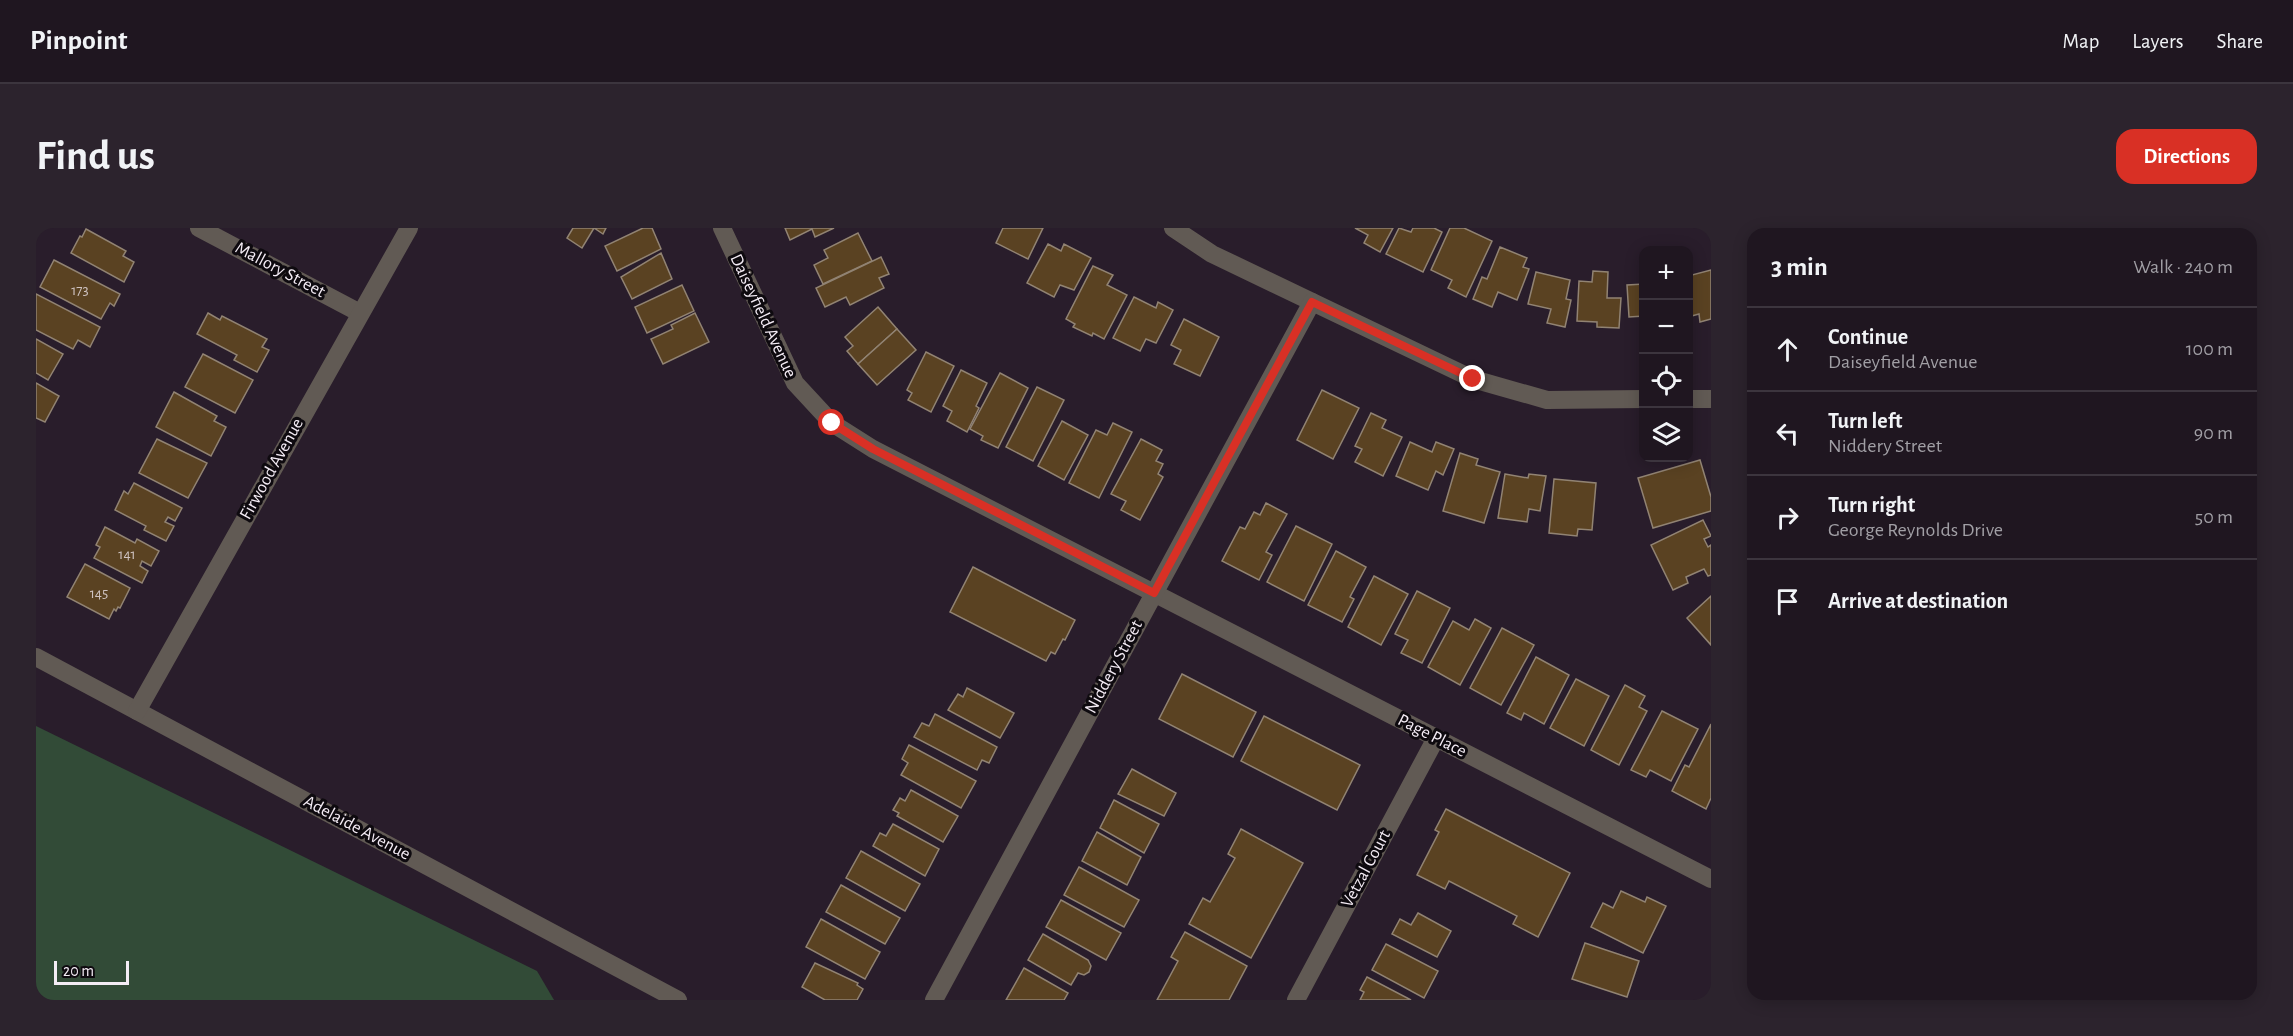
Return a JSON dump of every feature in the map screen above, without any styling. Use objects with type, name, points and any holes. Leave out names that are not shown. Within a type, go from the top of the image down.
[{"type":"street","name":"Mallory Street","points":[[200,228],[360,313]]},
{"type":"street","name":"Firwood Avenue","points":[[137,711],[409,228]]},
{"type":"street","name":"Daiseyfield Avenue","points":[[722,228],[795,383],[832,423],[873,449],[1154,593]]},
{"type":"street","points":[[1173,228],[1212,254],[1473,379],[1547,400],[1639,399]]},
{"type":"street","name":"Niddery Street","points":[[934,1000],[1312,302]]},
{"type":"street","points":[[1693,399],[1711,399]]},
{"type":"street","name":"Page Place","points":[[1154,593],[1711,879]]},
{"type":"street","name":"Adelaide Avenue","points":[[36,657],[678,1000]]},
{"type":"street","name":"Vetzal Court","points":[[1296,1000],[1436,738]]},
{"type":"green space","points":[[36,726],[537,971],[554,1000],[36,1000]]},
{"type":"building","points":[[573,228],[594,228],[582,248],[567,238]]},
{"type":"building","points":[[594,228],[606,228],[603,234]]},
{"type":"building","points":[[643,228],[652,228],[661,249],[617,271],[605,246]]},
{"type":"building","points":[[785,228],[834,228],[815,237],[812,229],[790,240]]},
{"type":"building","points":[[1003,228],[1043,228],[1028,259],[996,243]]},
{"type":"building","points":[[1355,228],[1393,228],[1380,252],[1364,243],[1368,235]]},
{"type":"building","points":[[1399,228],[1411,232],[1413,228],[1434,228],[1442,232],[1423,272],[1386,254]]},
{"type":"building","points":[[1450,228],[1464,228],[1492,241],[1466,297],[1448,288],[1452,280],[1431,270]]},
{"type":"building","points":[[86,229],[126,251],[123,256],[134,262],[124,282],[71,253]]},
{"type":"building","points":[[858,233],[872,261],[823,284],[814,265],[828,258],[824,250]]},
{"type":"building","points":[[1048,244],[1061,251],[1064,244],[1091,258],[1074,290],[1060,285],[1054,297],[1027,283]]},
{"type":"building","points":[[1500,247],[1527,258],[1523,267],[1529,269],[1517,300],[1498,292],[1492,307],[1473,299],[1482,277],[1487,279]]},
{"type":"building","points":[[661,253],[672,279],[632,299],[621,277]]},
{"type":"building","points":[[881,257],[889,274],[879,278],[884,288],[850,305],[846,297],[825,307],[816,288]]},
{"type":"building","points":[[54,260],[120,294],[114,306],[110,303],[101,319],[40,287]]},
{"type":"building","points":[[1093,266],[1113,275],[1107,285],[1127,295],[1104,339],[1073,327],[1075,324],[1066,319]]},
{"type":"building","points":[[1711,270],[1711,319],[1700,322],[1699,314],[1693,316],[1693,275]]},
{"type":"building","points":[[1593,271],[1608,272],[1607,298],[1621,298],[1619,328],[1597,327],[1597,322],[1577,321],[1579,281],[1592,282]]},
{"type":"building","points":[[1536,272],[1570,280],[1566,299],[1571,300],[1565,327],[1547,323],[1551,309],[1528,304]]},
{"type":"building","points":[[1639,284],[1639,316],[1629,317],[1627,285]]},
{"type":"building","points":[[682,285],[694,311],[647,333],[635,307]]},
{"type":"building","points":[[36,294],[100,327],[90,347],[78,340],[73,349],[36,330]]},
{"type":"building","points":[[1134,297],[1156,308],[1158,302],[1173,310],[1156,343],[1146,339],[1140,351],[1113,338]]},
{"type":"building","points":[[878,307],[897,329],[858,364],[847,351],[853,346],[845,337]]},
{"type":"building","points":[[208,313],[220,320],[222,316],[267,339],[262,347],[269,350],[257,372],[234,360],[237,355],[197,334]]},
{"type":"building","points":[[695,313],[709,342],[663,364],[651,339],[673,329],[671,325]]},
{"type":"building","points":[[1184,319],[1219,337],[1200,376],[1174,364],[1181,350],[1171,345]]},
{"type":"building","points":[[897,329],[916,350],[877,385],[858,364]]},
{"type":"building","points":[[36,339],[63,354],[48,380],[36,373]]},
{"type":"building","points":[[926,352],[954,366],[931,412],[908,400],[912,393],[907,390]]},
{"type":"building","points":[[203,354],[253,380],[235,413],[185,387]]},
{"type":"building","points":[[961,370],[987,383],[976,406],[979,408],[967,432],[947,421],[952,411],[943,406]]},
{"type":"building","points":[[1000,373],[1028,388],[998,448],[981,440],[983,436],[970,429]]},
{"type":"building","points":[[36,383],[59,396],[45,422],[36,418]]},
{"type":"building","points":[[1037,387],[1064,400],[1033,461],[1006,447]]},
{"type":"building","points":[[1322,390],[1359,408],[1333,459],[1297,440]]},
{"type":"building","points":[[174,392],[217,416],[214,421],[226,427],[211,456],[156,427]]},
{"type":"building","points":[[1371,413],[1386,420],[1382,428],[1402,437],[1383,476],[1355,462],[1362,449],[1355,446]]},
{"type":"building","points":[[1062,421],[1088,435],[1064,480],[1038,466]]},
{"type":"building","points":[[1113,423],[1132,432],[1099,498],[1069,483],[1096,430],[1107,435]]},
{"type":"building","points":[[157,439],[207,463],[188,498],[139,473]]},
{"type":"building","points":[[1141,439],[1162,450],[1156,461],[1163,464],[1158,474],[1163,477],[1140,520],[1121,510],[1126,501],[1111,494]]},
{"type":"building","points":[[1410,442],[1432,452],[1436,442],[1454,449],[1443,475],[1436,471],[1428,490],[1396,476]]},
{"type":"building","points":[[1460,453],[1478,459],[1476,465],[1500,472],[1484,523],[1443,511]]},
{"type":"building","points":[[1700,460],[1711,497],[1711,511],[1653,528],[1638,478]]},
{"type":"building","points":[[1505,474],[1528,478],[1529,474],[1546,476],[1540,511],[1529,509],[1527,522],[1498,518]]},
{"type":"building","points":[[1554,479],[1596,483],[1592,530],[1578,529],[1577,536],[1549,533]]},
{"type":"building","points":[[134,483],[182,508],[175,521],[168,517],[165,522],[174,526],[166,541],[144,530],[146,526],[115,510],[124,491],[128,494]]},
{"type":"building","points":[[1266,503],[1287,514],[1266,552],[1272,555],[1259,580],[1222,561],[1240,527],[1245,529],[1254,512],[1260,515]]},
{"type":"building","points":[[1703,520],[1711,536],[1704,539],[1708,547],[1711,545],[1711,575],[1708,576],[1704,569],[1686,577],[1688,583],[1673,590],[1651,545]]},
{"type":"building","points":[[1296,526],[1332,544],[1304,601],[1267,582]]},
{"type":"building","points":[[105,527],[135,543],[137,539],[159,551],[151,566],[142,561],[140,566],[148,571],[142,583],[94,558],[100,547],[96,545]]},
{"type":"building","points":[[1336,551],[1366,567],[1350,597],[1354,599],[1342,622],[1308,605]]},
{"type":"building","points":[[85,564],[130,588],[120,608],[118,607],[116,611],[114,609],[109,619],[67,597]]},
{"type":"building","points":[[973,567],[1075,620],[1055,654],[1051,652],[1046,661],[950,612]]},
{"type":"building","points":[[1374,576],[1408,594],[1381,645],[1348,627]]},
{"type":"building","points":[[1417,591],[1450,608],[1422,663],[1401,653],[1408,640],[1395,634]]},
{"type":"building","points":[[1711,596],[1711,645],[1687,618]]},
{"type":"building","points":[[1475,619],[1491,628],[1460,685],[1428,667],[1453,621],[1469,630]]},
{"type":"building","points":[[1502,628],[1534,645],[1501,705],[1470,688]]},
{"type":"building","points":[[1536,657],[1569,675],[1544,724],[1524,713],[1521,720],[1507,713]]},
{"type":"building","points":[[1182,674],[1256,712],[1233,757],[1159,719]]},
{"type":"building","points":[[1576,679],[1609,696],[1584,746],[1550,728]]},
{"type":"building","points":[[1625,685],[1645,696],[1639,707],[1647,711],[1619,765],[1591,750]]},
{"type":"building","points":[[967,688],[1014,713],[1000,738],[948,710],[958,694],[963,697]]},
{"type":"building","points":[[1662,711],[1698,729],[1671,781],[1650,770],[1646,777],[1631,770]]},
{"type":"building","points":[[935,714],[997,747],[989,763],[982,760],[977,770],[914,737],[922,723],[929,726]]},
{"type":"building","points":[[1264,716],[1360,765],[1337,810],[1241,761]]},
{"type":"building","points":[[1711,724],[1711,798],[1706,809],[1672,791],[1685,765],[1689,767]]},
{"type":"building","points":[[909,745],[976,781],[961,808],[901,775],[908,763],[902,759]]},
{"type":"building","points":[[1132,769],[1176,793],[1164,816],[1118,794]]},
{"type":"building","points":[[911,790],[958,816],[943,842],[897,816],[899,813],[893,810],[900,798],[905,801]]},
{"type":"building","points":[[1114,800],[1159,824],[1144,853],[1100,828]]},
{"type":"building","points":[[1446,809],[1570,873],[1538,937],[1513,924],[1517,916],[1449,881],[1445,889],[1417,875],[1439,832],[1435,830]]},
{"type":"building","points":[[893,824],[939,849],[925,876],[873,846],[880,833],[886,836]]},
{"type":"building","points":[[1241,829],[1303,863],[1251,958],[1189,924],[1203,898],[1210,902],[1235,858],[1228,854]]},
{"type":"building","points":[[1097,832],[1141,857],[1127,885],[1082,861]]},
{"type":"building","points":[[861,851],[920,884],[905,911],[846,878]]},
{"type":"building","points":[[1079,867],[1139,900],[1124,927],[1064,895]]},
{"type":"building","points":[[841,885],[900,918],[885,944],[826,912]]},
{"type":"building","points":[[1621,891],[1645,902],[1647,897],[1666,906],[1643,953],[1591,927],[1603,903],[1613,908]]},
{"type":"building","points":[[1061,900],[1121,933],[1106,960],[1046,927]]},
{"type":"building","points":[[1418,913],[1451,931],[1437,957],[1392,934],[1400,919],[1411,925]]},
{"type":"building","points":[[821,919],[880,952],[865,979],[806,947]]},
{"type":"building","points":[[1185,932],[1247,966],[1229,1000],[1157,1000],[1178,961],[1171,957]]},
{"type":"building","points":[[1043,934],[1088,960],[1091,966],[1089,972],[1084,975],[1078,973],[1071,985],[1028,960]]},
{"type":"building","points":[[1585,943],[1639,961],[1627,997],[1572,979]]},
{"type":"building","points":[[1386,944],[1438,971],[1424,998],[1372,970]]},
{"type":"building","points":[[815,963],[858,983],[857,985],[863,989],[857,1000],[825,1000],[802,987]]},
{"type":"building","points":[[1024,968],[1068,993],[1064,1000],[1006,1000]]},
{"type":"building","points":[[1367,977],[1411,1000],[1360,1000],[1364,992],[1360,990]]},
{"type":"route","points":[[832,423],[873,449],[1154,593],[1312,302],[1473,379]]}]
